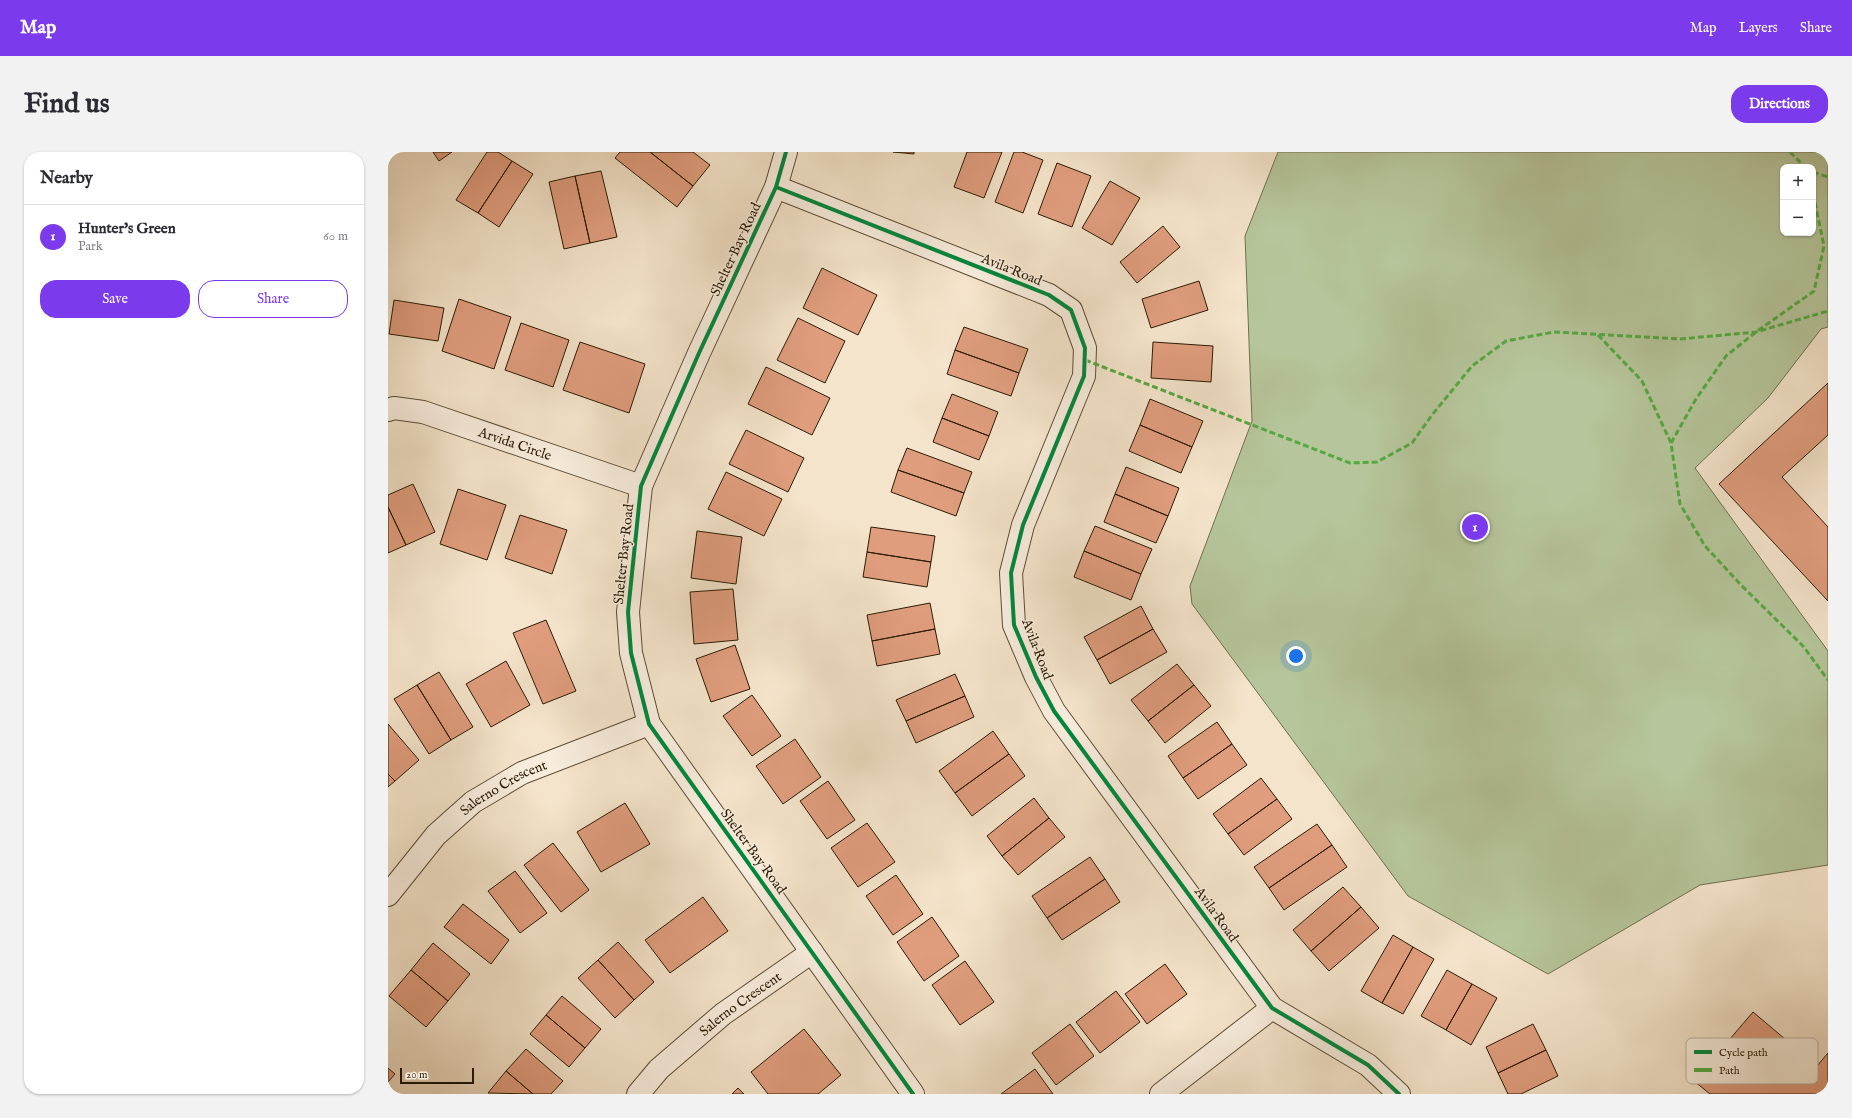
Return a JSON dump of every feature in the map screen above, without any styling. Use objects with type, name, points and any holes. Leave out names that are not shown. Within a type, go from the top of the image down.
[{"type":"street","name":"Shelter Bay Road","points":[[786,152],[776,187],[699,353],[641,486],[628,612],[631,653],[649,724],[913,1094]]},
{"type":"street","name":"Avila Road","points":[[776,187],[1049,295],[1071,310],[1085,348],[1084,376],[1023,525],[1011,573],[1014,625],[1036,677],[1054,711],[1272,1008],[1368,1064],[1399,1094]]},
{"type":"street","name":"Arvida Circle","points":[[388,410],[394,408],[423,412],[641,486]]},
{"type":"street","name":"Salerno Crescent","points":[[388,895],[436,835],[473,802],[522,773],[649,724]]},
{"type":"street","name":"Salerno Crescent","points":[[638,1094],[659,1069],[722,1014],[812,952]]},
{"type":"street","points":[[1161,1094],[1272,1008]]},
{"type":"green space","points":[[1278,152],[1828,152],[1828,327],[1821,329],[1768,398],[1695,468],[1828,651],[1828,865],[1700,885],[1548,974],[1408,896],[1192,604],[1190,586],[1252,421],[1245,236]]},
{"type":"building","points":[[433,152],[452,152],[439,161]]},
{"type":"building","points":[[487,152],[498,152],[512,161],[478,213],[456,200]]},
{"type":"building","points":[[620,152],[650,152],[693,186],[677,207],[615,158]]},
{"type":"building","points":[[650,152],[693,152],[710,165],[693,186]]},
{"type":"building","points":[[893,152],[914,152],[914,154]]},
{"type":"building","points":[[967,152],[1002,152],[984,198],[954,187]]},
{"type":"building","points":[[1014,152],[1022,152],[1043,160],[1023,213],[995,202]]},
{"type":"building","points":[[512,161],[533,174],[499,227],[478,213]]},
{"type":"building","points":[[1057,163],[1091,176],[1072,227],[1038,214]]},
{"type":"building","points":[[601,171],[617,237],[590,243],[575,176]]},
{"type":"building","points":[[575,176],[590,243],[564,249],[549,182]]},
{"type":"building","points":[[1110,181],[1140,198],[1112,245],[1082,228]]},
{"type":"building","points":[[1163,226],[1180,247],[1137,283],[1120,262]]},
{"type":"building","points":[[822,268],[877,295],[858,335],[803,308]]},
{"type":"building","points":[[1199,281],[1208,310],[1151,328],[1142,299]]},
{"type":"building","points":[[459,299],[511,317],[494,369],[442,351]]},
{"type":"building","points":[[394,300],[444,308],[438,341],[389,334]]},
{"type":"building","points":[[798,318],[845,341],[825,383],[777,360]]},
{"type":"building","points":[[521,323],[569,340],[553,387],[505,370]]},
{"type":"building","points":[[964,327],[1028,349],[1019,373],[955,350]]},
{"type":"building","points":[[580,342],[645,364],[629,413],[563,390]]},
{"type":"building","points":[[1153,342],[1213,346],[1211,382],[1151,378]]},
{"type":"building","points":[[955,350],[1019,373],[1011,396],[947,374]]},
{"type":"building","points":[[766,367],[830,398],[812,435],[748,404]]},
{"type":"building","points":[[1828,383],[1828,435],[1782,477],[1828,527],[1828,601],[1719,484]]},
{"type":"building","points":[[952,394],[998,412],[989,436],[942,418]]},
{"type":"building","points":[[1150,399],[1203,421],[1192,447],[1140,425]]},
{"type":"building","points":[[942,418],[989,436],[979,460],[933,442]]},
{"type":"building","points":[[1140,425],[1192,447],[1181,473],[1129,451]]},
{"type":"building","points":[[746,430],[804,458],[788,492],[729,464]]},
{"type":"building","points":[[907,448],[972,472],[964,493],[898,470]]},
{"type":"building","points":[[1126,467],[1179,488],[1168,516],[1115,494]]},
{"type":"building","points":[[898,470],[964,493],[956,516],[891,492]]},
{"type":"building","points":[[726,472],[782,499],[764,536],[708,509]]},
{"type":"building","points":[[413,484],[435,532],[406,545],[388,507],[388,495]]},
{"type":"building","points":[[458,489],[506,505],[487,560],[440,544]]},
{"type":"building","points":[[1115,494],[1168,516],[1156,543],[1104,522]]},
{"type":"building","points":[[388,507],[406,545],[388,553]]},
{"type":"building","points":[[520,515],[567,530],[552,574],[505,558]]},
{"type":"building","points":[[1095,526],[1152,549],[1141,574],[1084,551]]},
{"type":"building","points":[[871,527],[935,536],[931,562],[867,552]]},
{"type":"building","points":[[697,531],[742,537],[736,584],[691,578]]},
{"type":"building","points":[[1084,551],[1141,574],[1131,600],[1074,577]]},
{"type":"building","points":[[867,552],[931,562],[927,587],[863,577]]},
{"type":"building","points":[[733,589],[738,640],[694,644],[690,592]]},
{"type":"building","points":[[930,603],[935,629],[872,641],[867,615]]},
{"type":"building","points":[[1141,606],[1153,629],[1097,660],[1084,637]]},
{"type":"building","points":[[546,620],[576,691],[543,704],[513,633]]},
{"type":"building","points":[[935,629],[940,654],[877,666],[872,641]]},
{"type":"building","points":[[1153,629],[1167,652],[1110,684],[1097,660]]},
{"type":"building","points":[[735,645],[750,689],[711,702],[696,659]]},
{"type":"building","points":[[506,661],[530,705],[491,727],[466,684]]},
{"type":"building","points":[[1177,664],[1194,685],[1148,721],[1131,700]]},
{"type":"building","points":[[439,672],[473,727],[451,740],[417,685]]},
{"type":"building","points":[[955,674],[965,696],[906,721],[896,700]]},
{"type":"building","points":[[417,685],[451,740],[429,754],[394,699]]},
{"type":"building","points":[[1194,685],[1211,706],[1165,743],[1148,721]]},
{"type":"building","points":[[752,695],[781,736],[752,756],[723,716]]},
{"type":"building","points":[[965,696],[974,717],[916,743],[906,721]]},
{"type":"building","points":[[1217,722],[1232,744],[1183,778],[1168,756]]},
{"type":"building","points":[[388,724],[419,760],[395,781],[388,774]]},
{"type":"building","points":[[993,731],[1009,754],[955,793],[939,771]]},
{"type":"building","points":[[795,739],[821,777],[783,804],[756,766]]},
{"type":"building","points":[[1232,744],[1247,765],[1198,799],[1183,778]]},
{"type":"building","points":[[1009,754],[1025,776],[972,816],[955,793]]},
{"type":"building","points":[[388,774],[395,781],[388,787]]},
{"type":"building","points":[[1261,778],[1277,799],[1228,834],[1213,814]]},
{"type":"building","points":[[828,781],[855,820],[827,839],[800,801]]},
{"type":"building","points":[[1034,798],[1049,818],[1002,856],[987,836]]},
{"type":"building","points":[[1277,799],[1292,819],[1244,855],[1228,834]]},
{"type":"building","points":[[625,803],[650,844],[601,872],[577,832]]},
{"type":"building","points":[[1049,818],[1065,837],[1018,875],[1002,856]]},
{"type":"building","points":[[867,823],[895,862],[858,887],[831,848]]},
{"type":"building","points":[[1317,824],[1332,845],[1269,888],[1254,867]]},
{"type":"building","points":[[553,843],[589,890],[561,912],[524,865]]},
{"type":"building","points":[[1332,845],[1347,867],[1284,910],[1269,888]]},
{"type":"building","points":[[1090,857],[1105,879],[1047,918],[1032,896]]},
{"type":"building","points":[[515,871],[547,913],[520,933],[488,891]]},
{"type":"building","points":[[896,875],[923,914],[893,935],[866,896]]},
{"type":"building","points":[[1105,879],[1120,902],[1062,940],[1047,918]]},
{"type":"building","points":[[1343,887],[1361,907],[1311,951],[1293,930]]},
{"type":"building","points":[[703,897],[728,931],[670,973],[645,940]]},
{"type":"building","points":[[463,904],[509,940],[491,964],[444,927]]},
{"type":"building","points":[[1361,907],[1379,928],[1329,971],[1311,951]]},
{"type":"building","points":[[932,917],[959,956],[924,981],[897,942]]},
{"type":"building","points":[[1393,935],[1413,947],[1382,1003],[1361,991]]},
{"type":"building","points":[[618,942],[654,982],[634,1000],[598,960]]},
{"type":"building","points":[[433,943],[470,974],[448,1001],[411,970]]},
{"type":"building","points":[[1413,947],[1434,959],[1403,1014],[1382,1003]]},
{"type":"building","points":[[598,960],[634,1000],[615,1018],[578,978]]},
{"type":"building","points":[[965,961],[994,1002],[960,1025],[932,985]]},
{"type":"building","points":[[1165,964],[1187,994],[1147,1024],[1125,994]]},
{"type":"building","points":[[411,970],[448,1001],[426,1027],[389,996]]},
{"type":"building","points":[[1447,970],[1472,984],[1446,1030],[1421,1016]]},
{"type":"building","points":[[1472,984],[1497,998],[1471,1045],[1446,1030]]},
{"type":"building","points":[[1116,991],[1140,1022],[1100,1053],[1076,1022]]},
{"type":"building","points":[[562,996],[601,1029],[585,1048],[546,1015]]},
{"type":"building","points":[[1753,1012],[1784,1038],[1731,1038]]},
{"type":"building","points":[[546,1015],[585,1048],[569,1067],[530,1034]]},
{"type":"building","points":[[1070,1024],[1094,1056],[1056,1085],[1032,1053]]},
{"type":"building","points":[[1533,1024],[1546,1050],[1498,1073],[1486,1047]]},
{"type":"building","points":[[804,1029],[841,1075],[818,1094],[768,1094],[751,1072]]},
{"type":"building","points":[[526,1049],[563,1081],[551,1094],[533,1094],[506,1071]]},
{"type":"building","points":[[1546,1050],[1558,1076],[1521,1094],[1508,1094],[1498,1073]]},
{"type":"building","points":[[1828,1053],[1828,1094],[1710,1094],[1698,1084],[1818,1084],[1818,1065]]},
{"type":"building","points":[[388,1068],[395,1074],[388,1082]]},
{"type":"building","points":[[1035,1069],[1053,1094],[1001,1094]]},
{"type":"building","points":[[506,1071],[533,1094],[488,1093]]},
{"type":"building","points":[[738,1088],[744,1094],[732,1094]]},
{"type":"marked path","points":[[1790,152],[1802,164]]},
{"type":"marked path","points":[[1816,173],[1828,177]]},
{"type":"marked path","points":[[1671,443],[1696,399],[1726,356],[1756,332],[1814,291],[1824,246],[1814,200]]},
{"type":"marked path","points":[[1085,360],[1350,463],[1377,462],[1412,443],[1432,415],[1472,366],[1506,341],[1554,332],[1680,339],[1756,332],[1828,311]]},
{"type":"marked path","points":[[1598,335],[1642,381],[1671,443],[1680,504],[1705,546],[1741,585],[1803,646],[1828,680]]},
{"type":"cycle path","points":[[786,152],[776,187],[699,353],[641,486],[628,612],[631,653],[649,724],[913,1094]]},
{"type":"cycle path","points":[[776,187],[1049,295],[1071,310],[1085,348],[1084,376],[1023,525],[1011,573],[1014,625],[1036,677],[1054,711],[1272,1008],[1368,1065],[1399,1094]]},
{"type":"place","name":"Hunter's Green","points":[[1475,527]]}]
